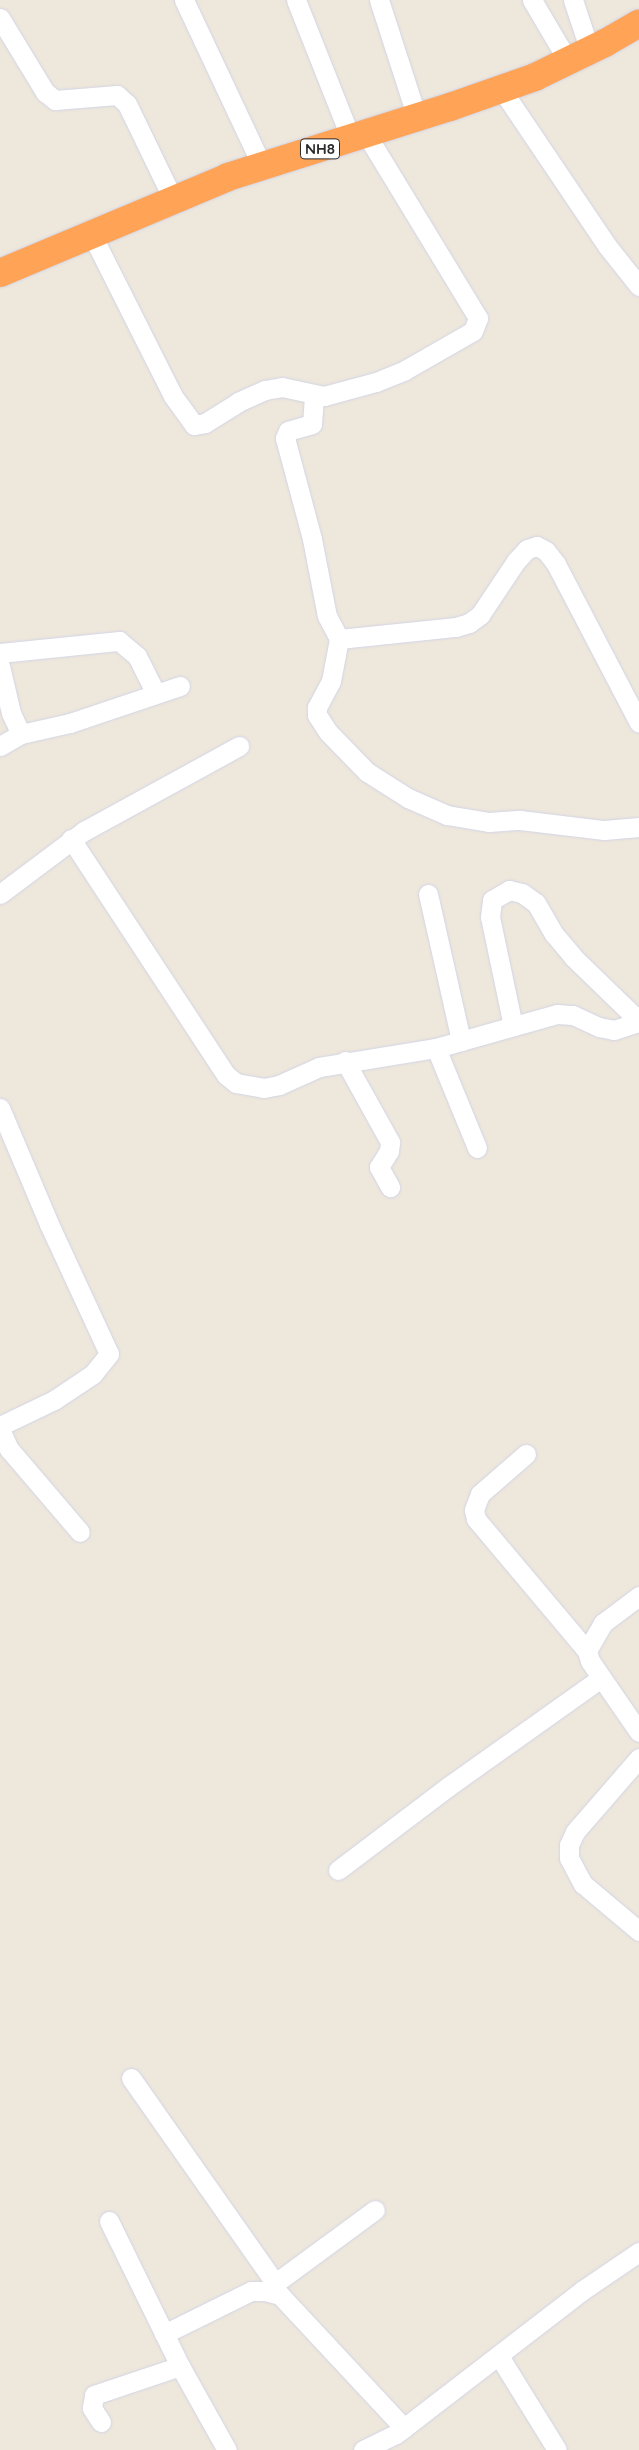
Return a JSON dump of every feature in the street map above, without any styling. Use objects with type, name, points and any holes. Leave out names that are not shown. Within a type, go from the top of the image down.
[{"type":"highway","name":"NH8","points":[[0,273],[173,199],[262,166],[502,90],[579,56],[639,23]]},
{"type":"street","points":[[184,0],[262,166]]},
{"type":"street","points":[[92,235],[173,396],[194,425],[205,423],[238,402],[265,390],[282,387],[314,396],[342,393],[405,370],[477,326],[478,318],[458,285],[358,137],[296,0]]},
{"type":"street","points":[[379,0],[417,118]]},
{"type":"street","points":[[532,0],[579,56]]},
{"type":"street","points":[[572,0],[579,56]]},
{"type":"street","points":[[0,18],[45,92],[55,100],[117,95],[127,104],[173,199]]},
{"type":"street","points":[[502,90],[608,247],[639,286]]},
{"type":"street","points":[[314,396],[312,424],[295,428],[288,432],[285,438],[312,539],[328,616],[339,639],[331,681],[317,707],[317,715],[328,732],[367,772],[408,798],[447,815],[489,822],[520,820],[604,830],[639,827]]},
{"type":"street","points":[[339,639],[456,627],[469,623],[480,615],[516,561],[527,548],[537,546],[546,551],[556,564],[639,723]]},
{"type":"street","points":[[0,653],[119,641],[137,656],[156,694]]},
{"type":"street","points":[[0,666],[11,713],[22,734]]},
{"type":"street","points":[[0,746],[22,734],[70,723],[180,686]]},
{"type":"street","points":[[0,894],[71,840],[239,746]]},
{"type":"street","points":[[71,840],[226,1075],[236,1083],[264,1088],[279,1085],[319,1067],[345,1061],[374,1060],[436,1048],[557,1014],[574,1015],[599,1028],[614,1030],[639,1022],[573,957],[554,934],[536,903],[522,893],[509,890],[492,900],[490,916],[513,1026]]},
{"type":"street","points":[[428,894],[461,1041]]},
{"type":"street","points":[[436,1048],[478,1148]]},
{"type":"street","points":[[345,1061],[390,1142],[389,1151],[379,1167],[390,1186]]},
{"type":"street","points":[[0,1108],[49,1224],[110,1354],[102,1367],[62,1395],[0,1428],[20,1463],[80,1532]]},
{"type":"street","points":[[526,1454],[480,1494],[474,1510],[476,1518],[586,1651],[601,1678],[639,1732]]},
{"type":"street","points":[[586,1651],[603,1623],[639,1596]]},
{"type":"street","points":[[338,1870],[449,1786],[601,1678]]},
{"type":"street","points":[[639,1758],[575,1832],[569,1846],[569,1858],[583,1884],[639,1931]]},
{"type":"street","points":[[131,2078],[270,2287],[280,2295],[404,2428]]},
{"type":"street","points":[[164,2334],[251,2291],[270,2287],[375,2210]]},
{"type":"street","points":[[109,2221],[180,2366],[227,2450]]},
{"type":"street","points":[[363,2450],[404,2428],[582,2290],[639,2252]]},
{"type":"street","points":[[499,2356],[556,2450]]},
{"type":"street","points":[[101,2422],[92,2408],[94,2395],[180,2366]]}]
